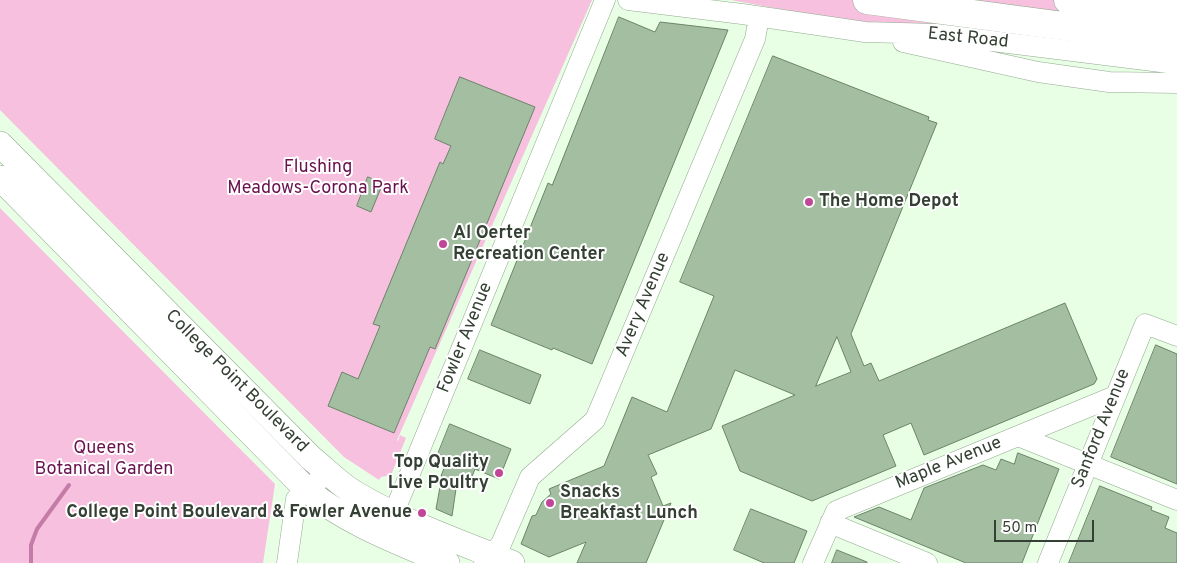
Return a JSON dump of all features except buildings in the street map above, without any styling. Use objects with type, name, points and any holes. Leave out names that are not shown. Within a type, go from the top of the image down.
[{"type":"highway","points":[[867,0],[1177,40]]},
{"type":"highway","points":[[1068,0],[1177,14]]},
{"type":"main road","name":"College Point Boulevard","points":[[0,144],[311,458],[355,493],[389,525],[447,563]]},
{"type":"main road","name":"College Point Boulevard","points":[[0,178],[307,490],[338,513],[389,525],[496,560]]},
{"type":"street","name":"Fowler Avenue","points":[[389,525],[605,0]]},
{"type":"street","name":"East Road","points":[[628,0],[866,32],[936,34],[1177,64]]},
{"type":"street","name":"Avery Avenue","points":[[496,560],[530,477],[595,420],[756,39],[759,18]]},
{"type":"street","points":[[866,32],[1038,72],[1109,82],[1177,83]]},
{"type":"street","name":"Sanford Avenue","points":[[1048,563],[1145,324],[1177,336]]},
{"type":"street","name":"Maple Avenue","points":[[813,563],[836,511],[1115,396]]},
{"type":"street","points":[[1018,436],[1177,500]]},
{"type":"street","points":[[287,563],[296,500],[328,472]]},
{"type":"street","points":[[830,523],[927,563]]},
{"type":"green space","name":"Flushing Meadows-Corona Park","points":[[0,0],[592,0],[397,440],[400,435],[406,438],[391,475],[381,477],[379,480],[344,457],[0,110]]},
{"type":"green space","points":[[731,0],[1177,0],[1177,57],[859,24]]},
{"type":"green space","name":"Queens Botanical Garden","points":[[0,208],[275,484],[263,563],[0,563]]},
{"type":"waterway","points":[[31,563],[31,545],[37,529],[69,485]]},
{"type":"place","name":"The Home Depot","points":[[809,202]]},
{"type":"place","name":"Al Oerter Recreation Center","points":[[443,244]]},
{"type":"place","name":"Top Quality Live Poultry","points":[[499,473]]},
{"type":"place","name":"Snacks Breakfast Lunch","points":[[550,503]]},
{"type":"place","name":"College Point Boulevard & Fowler Avenue","points":[[422,513]]}]
